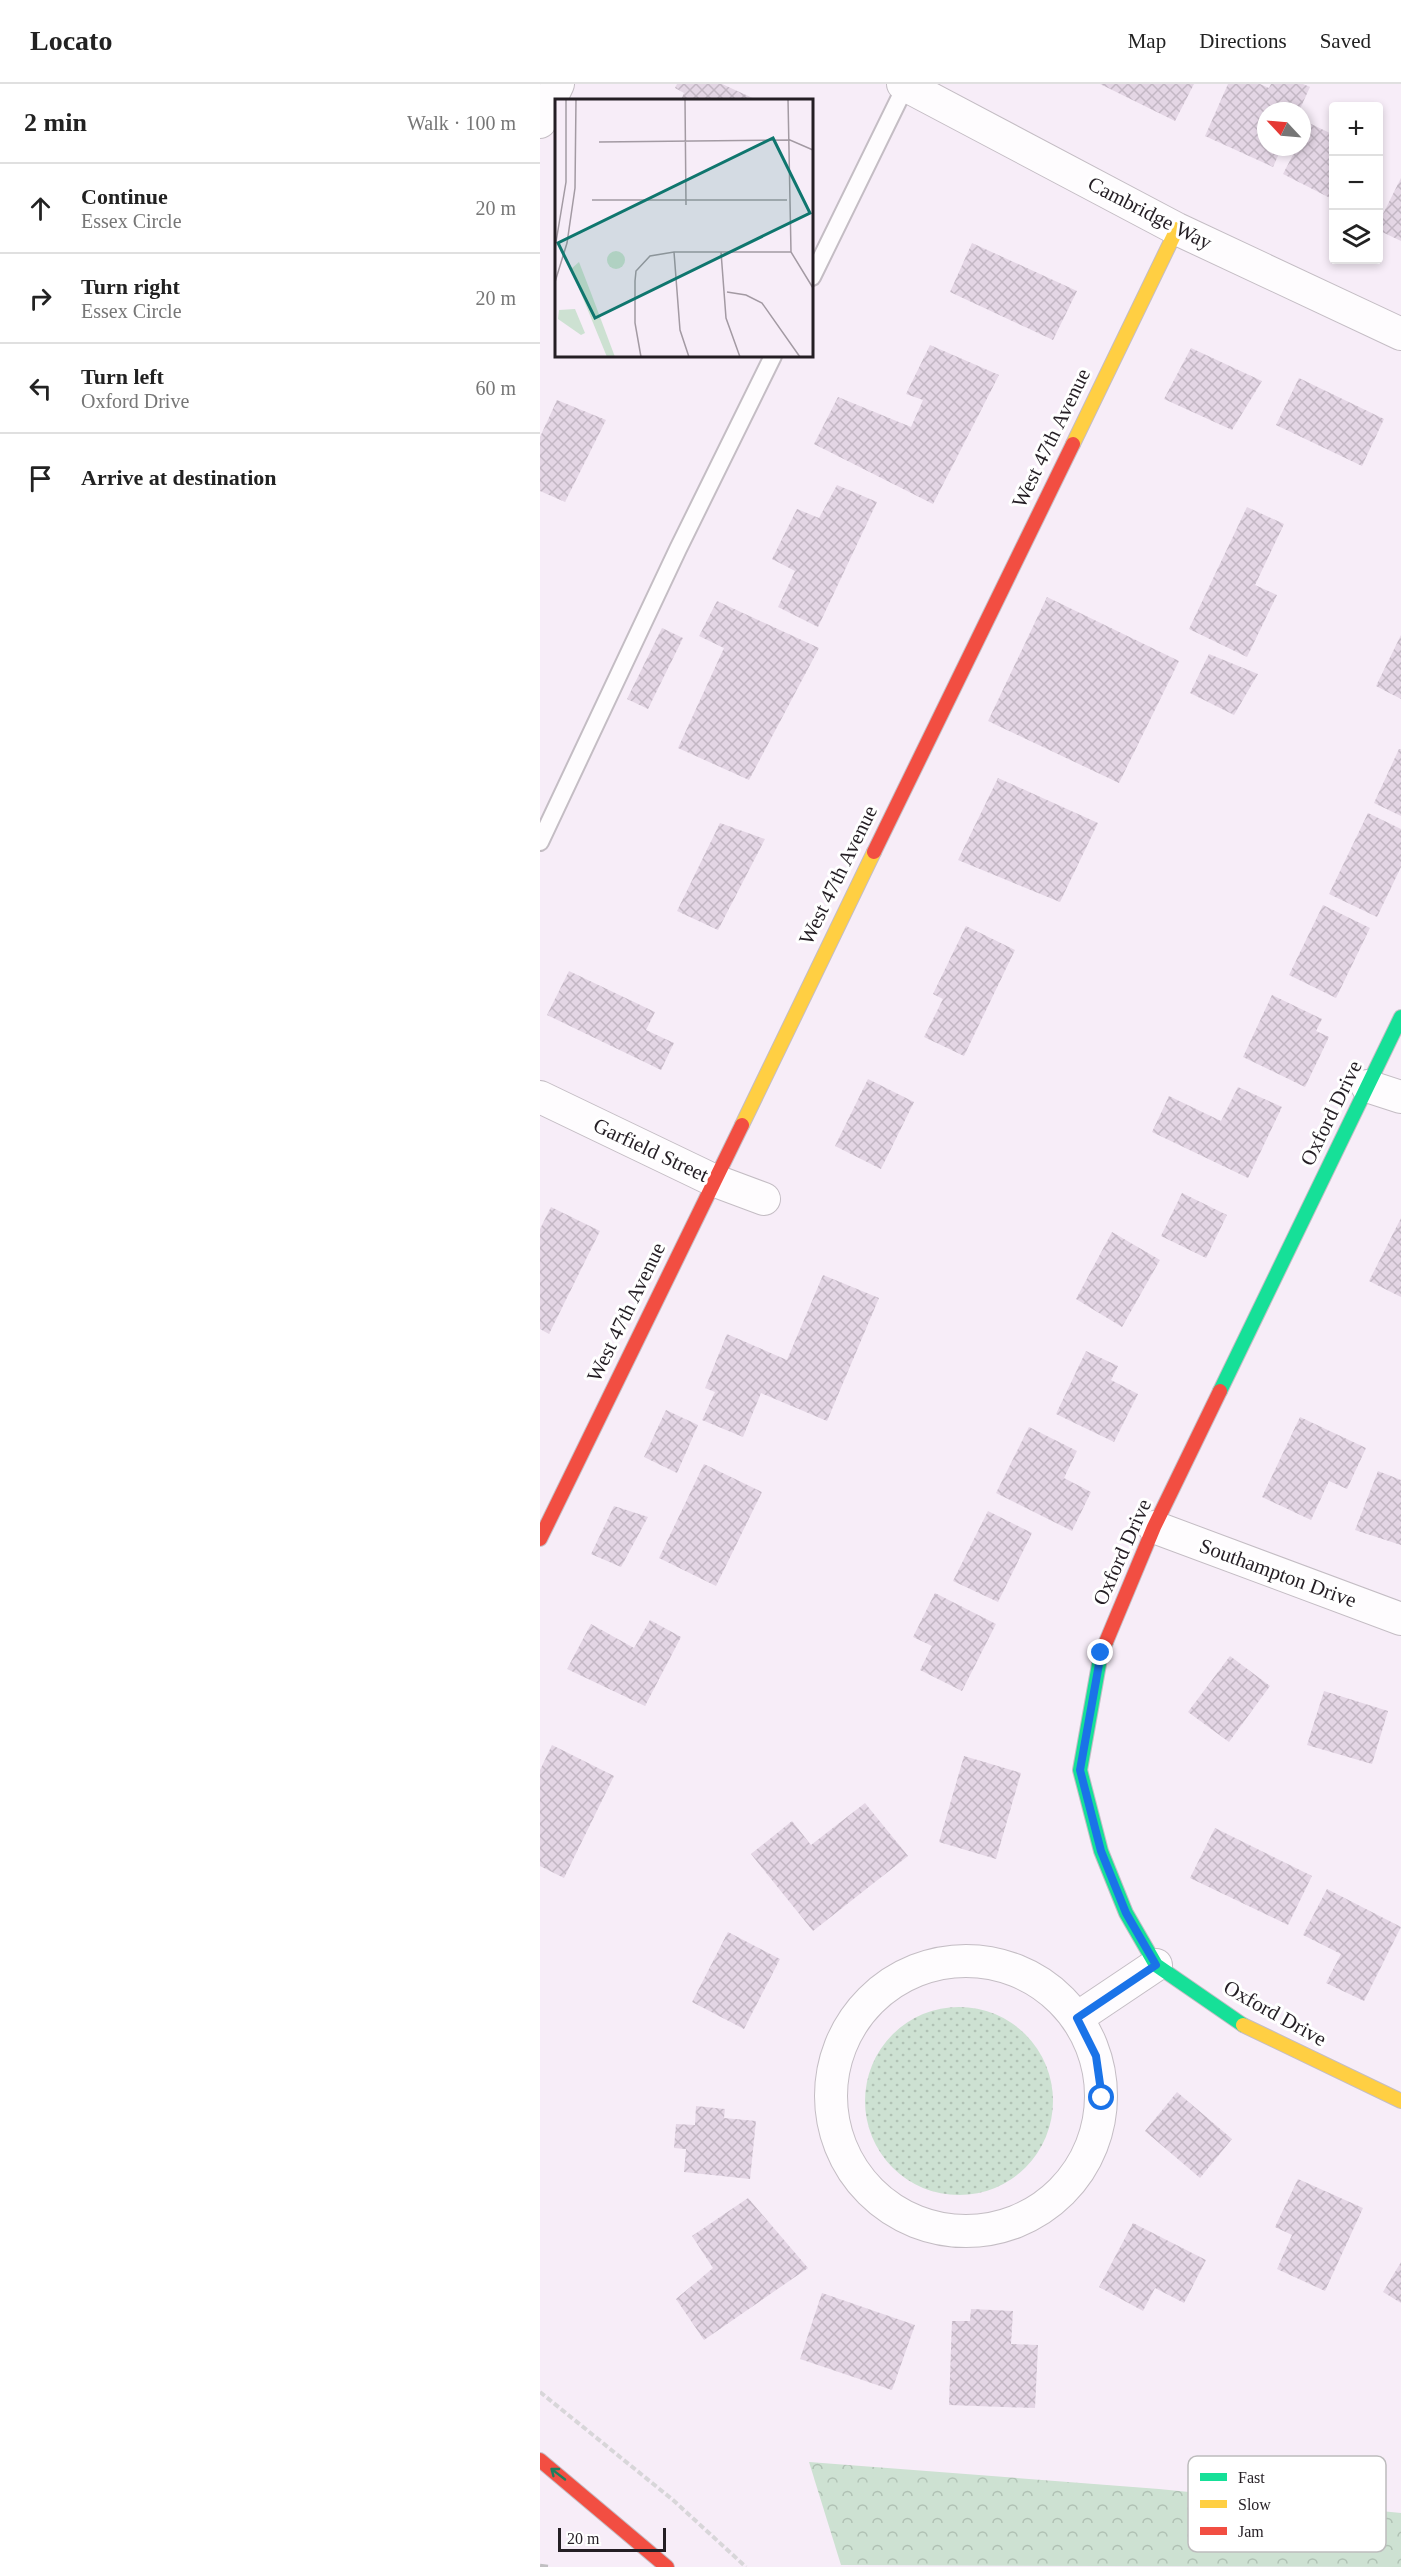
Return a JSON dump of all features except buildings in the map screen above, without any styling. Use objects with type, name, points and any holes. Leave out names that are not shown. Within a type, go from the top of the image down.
[{"type":"main road","name":"West 47th Avenue","points":[[540,1539],[1177,229]]},
{"type":"main road","name":"Oxford Drive","points":[[1401,1017],[1155,1527],[1101,1653],[1080,1770],[1101,1851],[1126,1913],[1156,1965],[1244,2026],[1401,2101]]},
{"type":"main road","points":[[540,2460],[667,2567]]},
{"type":"street","points":[[540,122],[558,84]]},
{"type":"street","name":"Cambridge Way","points":[[904,85],[1177,229],[1401,334]]},
{"type":"street","points":[[1367,1086],[1401,1097]]},
{"type":"street","name":"Garfield Street","points":[[540,1097],[713,1180],[764,1199]]},
{"type":"street","name":"Southampton Drive","points":[[1155,1527],[1401,1620]]},
{"type":"street","points":[[968,1960],[1010,1967],[1047,1987],[1077,2018],[1096,2056],[1102,2098],[1094,2140],[1074,2177],[1044,2207],[1005,2226],[964,2232],[922,2225],[884,2205],[855,2175],[836,2136],[830,2094],[837,2052],[857,2014],[888,1985],[925,1966],[968,1960]]},
{"type":"street","points":[[1077,2018],[1156,1965]]},
{"type":"lane","points":[[813,275],[904,85]]},
{"type":"lane","points":[[540,842],[678,549],[773,357]]},
{"type":"path","points":[[540,2392],[673,2500],[746,2567]]},
{"type":"green space","points":[[950,2007],[968,2007],[995,2014],[1026,2034],[1046,2065],[1053,2101],[1046,2137],[1026,2168],[995,2188],[968,2195],[950,2195],[915,2184],[899,2174],[886,2161],[869,2128],[865,2110],[865,2092],[876,2057],[886,2041],[899,2028],[932,2011]]},
{"type":"green space","points":[[809,2462],[1188,2492],[1188,2552],[1386,2552],[1386,2512],[1401,2513],[1401,2567],[841,2565]]},
{"type":"railway","points":[[540,2566],[548,2567]]},
{"type":"traffic: fast","points":[[1220,1391],[1401,1017]]},
{"type":"traffic: fast","points":[[1106,1642],[1101,1653],[1080,1770],[1101,1851],[1126,1913],[1156,1965],[1243,2025]]},
{"type":"traffic: slow","points":[[1073,444],[1177,229]]},
{"type":"traffic: slow","points":[[742,1125],[874,852]]},
{"type":"traffic: slow","points":[[1243,2025],[1401,2101]]},
{"type":"traffic: jam","points":[[874,852],[1073,444]]},
{"type":"traffic: jam","points":[[540,1539],[742,1125]]},
{"type":"traffic: jam","points":[[1106,1642],[1154,1527],[1220,1391]]},
{"type":"traffic: jam","points":[[540,2460],[667,2567]]},
{"type":"route","points":[[1101,1653],[1080,1770],[1101,1851],[1126,1913],[1156,1965],[1077,2018],[1096,2056],[1102,2098]]}]
